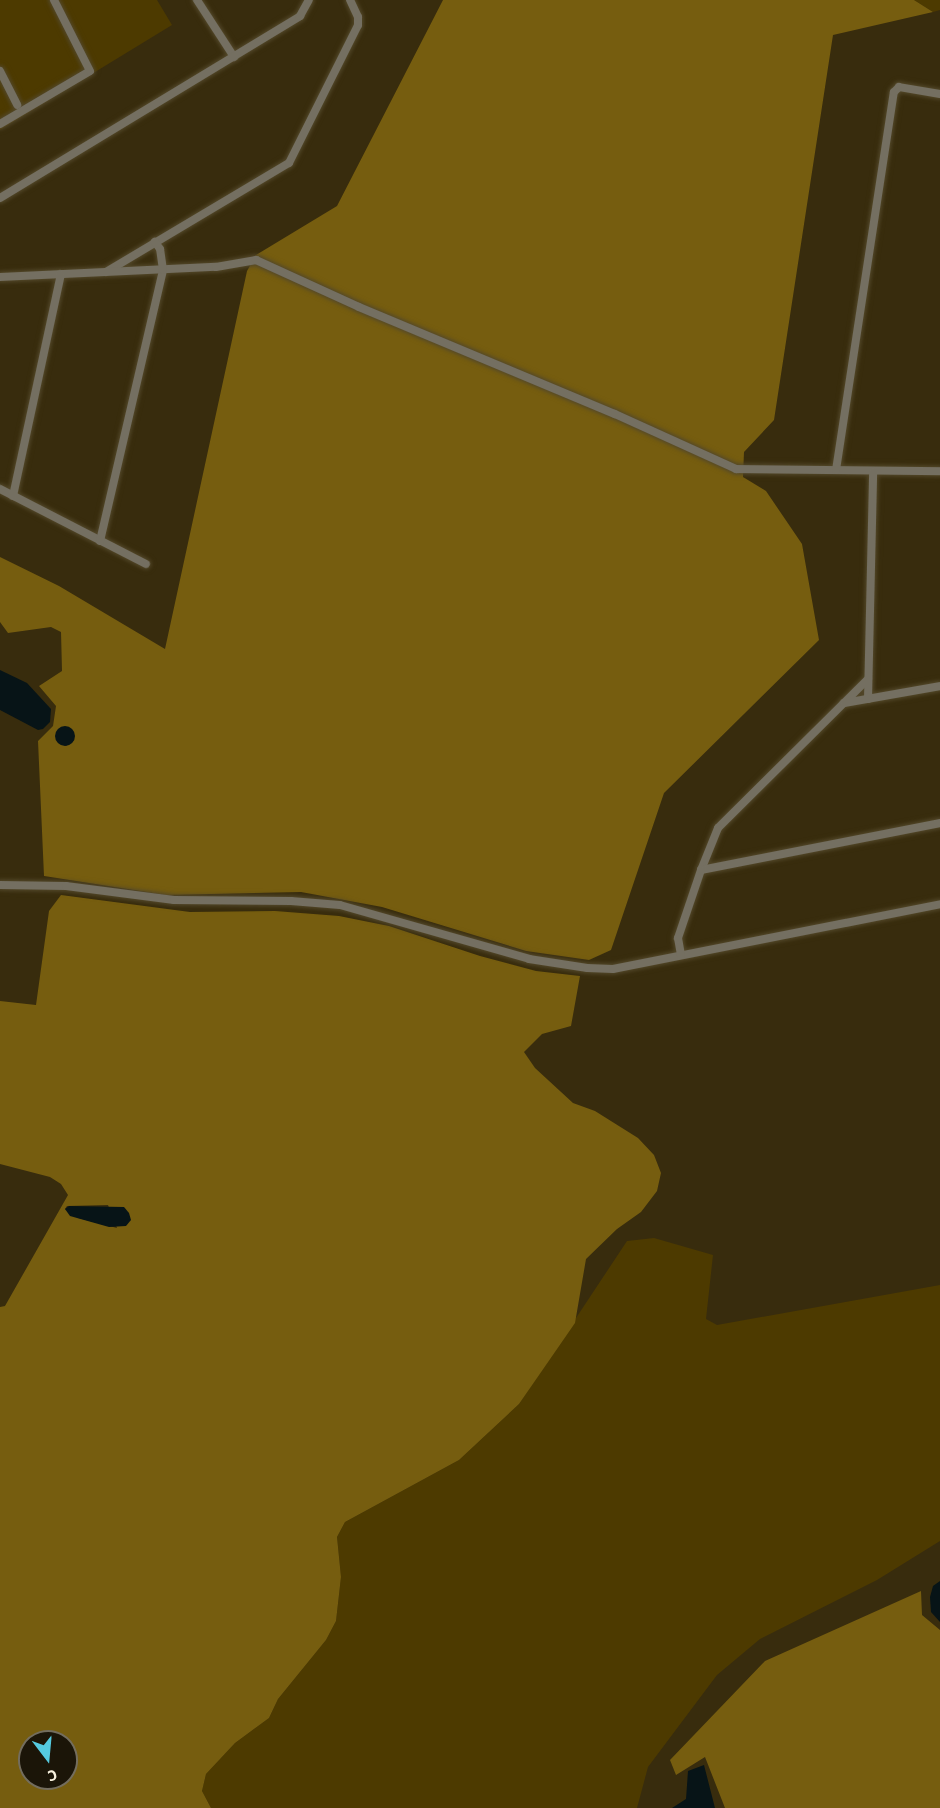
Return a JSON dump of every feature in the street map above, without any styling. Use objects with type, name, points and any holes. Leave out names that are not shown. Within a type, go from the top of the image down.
[{"type":"street","points":[[0,124],[90,71],[54,0]]},
{"type":"street","points":[[197,0],[234,57]]},
{"type":"street","points":[[0,198],[300,16],[309,0]]},
{"type":"street","points":[[105,272],[289,163],[358,25],[358,17],[350,0]]},
{"type":"street","points":[[0,71],[17,105]]},
{"type":"street","points":[[836,470],[894,92],[899,87],[940,94]]},
{"type":"street","points":[[100,541],[163,270],[159,249],[155,242]]},
{"type":"street","points":[[0,277],[216,267],[256,260],[359,307],[615,414],[736,469],[940,471]]},
{"type":"street","points":[[13,496],[61,274]]},
{"type":"street","points":[[868,699],[873,471]]},
{"type":"street","points":[[0,489],[146,564]]},
{"type":"street","points":[[681,955],[678,938],[718,828],[868,679]]},
{"type":"street","points":[[844,703],[940,686]]},
{"type":"street","points":[[701,870],[940,823]]},
{"type":"street","points":[[0,885],[36,885],[174,900],[291,901],[340,905],[377,913],[481,947],[529,959],[587,968],[633,966],[940,904]]},
{"type":"shaded area","points":[[0,0],[157,0],[172,25],[0,130]]},
{"type":"shaded area","points":[[443,0],[914,0],[933,12],[833,35],[774,420],[744,452],[743,477],[766,491],[802,544],[819,640],[664,793],[611,950],[589,960],[526,951],[382,907],[301,892],[166,895],[44,876],[38,741],[53,726],[56,706],[39,686],[62,671],[61,632],[51,627],[8,633],[0,622],[0,557],[59,586],[165,649],[247,271],[256,255],[337,206]],"holes":[[[60,728],[74,740],[66,746],[56,736]]]},
{"type":"shaded area","points":[[914,0],[940,0],[940,10],[933,12]]},
{"type":"shaded area","points":[[0,670],[27,683],[51,709],[50,722],[43,729],[38,730],[0,710]]},
{"type":"shaded area","points":[[65,726],[72,729],[75,736],[72,743],[65,746],[58,743],[55,736],[58,729]]},
{"type":"shaded area","points":[[61,895],[190,912],[275,911],[339,916],[389,926],[480,956],[536,971],[580,976],[571,1026],[542,1034],[524,1052],[535,1068],[573,1103],[595,1111],[638,1138],[654,1155],[661,1173],[657,1191],[641,1212],[617,1229],[586,1259],[575,1323],[519,1404],[459,1460],[345,1522],[337,1537],[341,1577],[336,1621],[326,1640],[278,1699],[269,1718],[235,1743],[206,1774],[202,1791],[211,1808],[0,1808],[0,1307],[5,1306],[68,1195],[61,1184],[50,1177],[0,1164],[0,1001],[36,1005],[49,911]],"holes":[[[108,1205],[117,1228],[78,1218],[65,1209],[67,1206]]]},
{"type":"shaded area","points":[[69,1206],[124,1207],[131,1220],[126,1226],[109,1227],[70,1216],[65,1209]]},
{"type":"shaded area","points":[[654,1238],[713,1255],[706,1319],[717,1325],[940,1285],[940,1541],[877,1580],[760,1639],[717,1675],[648,1767],[637,1808],[211,1808],[202,1791],[206,1774],[235,1743],[269,1718],[278,1699],[326,1640],[336,1621],[341,1577],[337,1537],[345,1522],[459,1460],[519,1404],[627,1241]]},
{"type":"shaded area","points":[[940,1581],[940,1622],[931,1612],[930,1597],[933,1586]]},
{"type":"shaded area","points":[[921,1591],[922,1615],[940,1630],[940,1808],[725,1808],[705,1757],[676,1775],[670,1760],[765,1661]]},
{"type":"shaded area","points":[[704,1765],[715,1808],[672,1808],[686,1799],[688,1771]]}]
